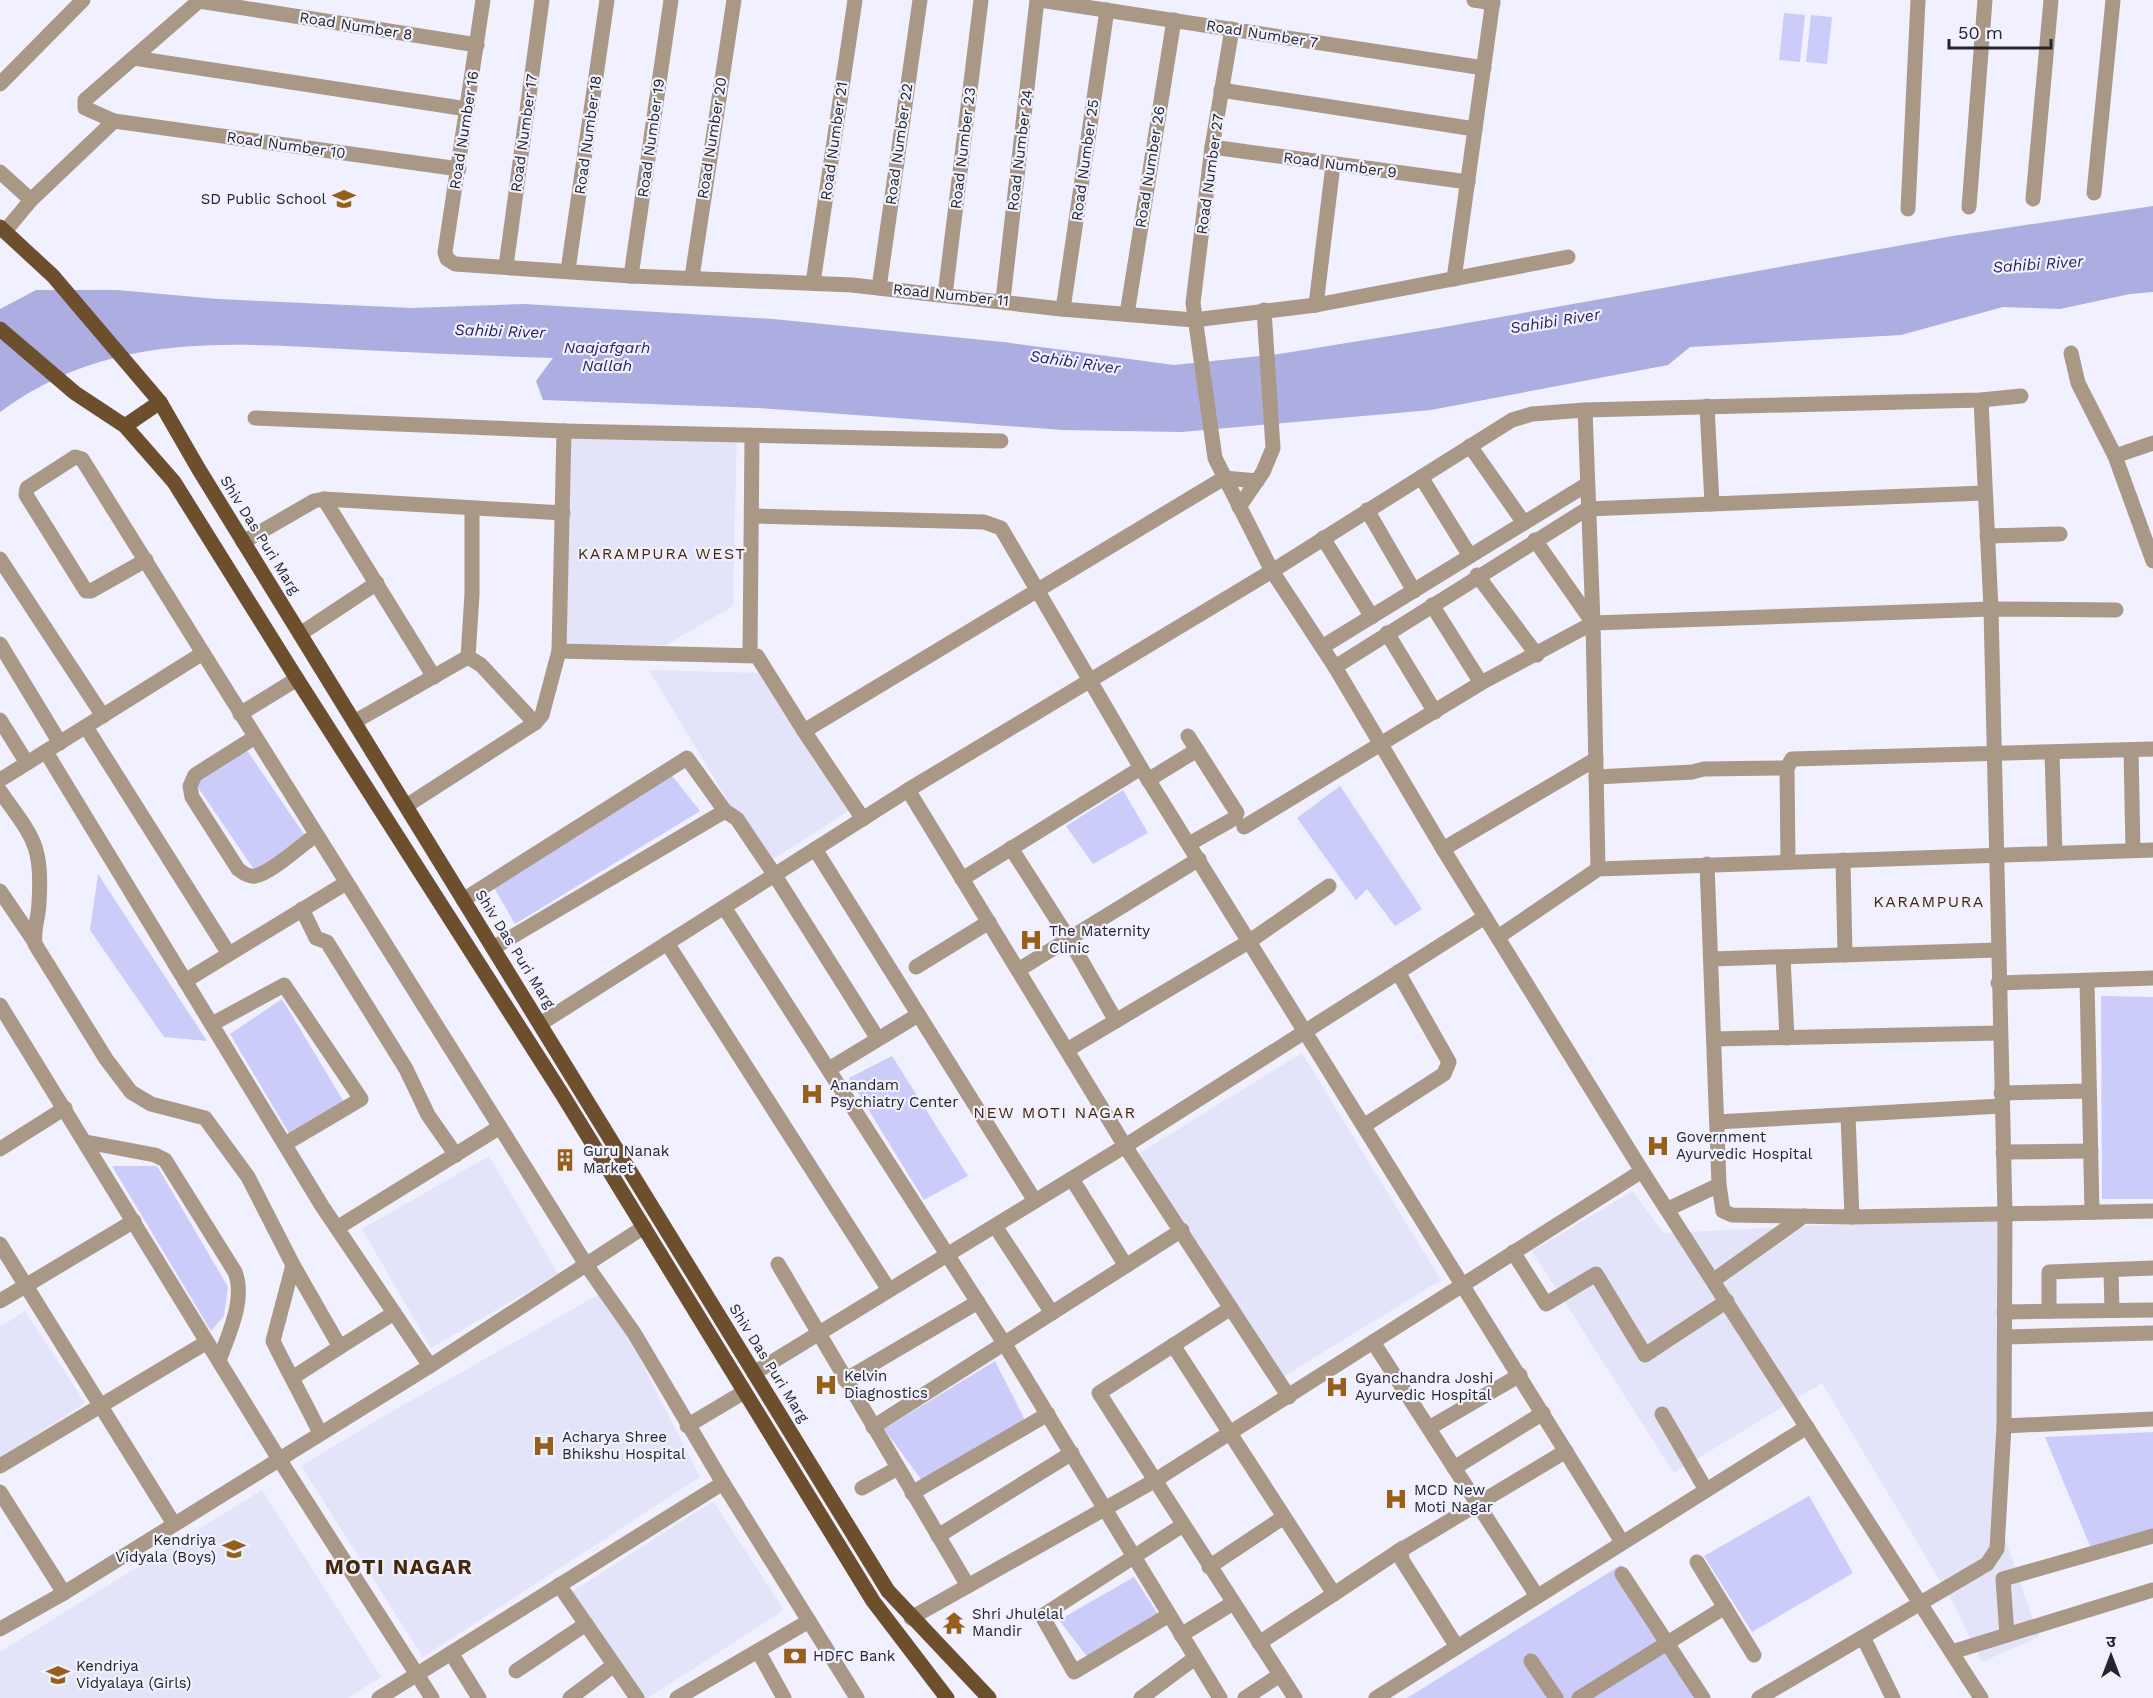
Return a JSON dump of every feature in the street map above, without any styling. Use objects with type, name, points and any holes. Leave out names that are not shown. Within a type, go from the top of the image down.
[{"type":"main road","name":"Shiv Das Puri Marg","points":[[3,229],[53,276],[160,402],[243,542],[888,1591],[911,1618],[989,1698]]},
{"type":"main road","points":[[0,329],[75,393],[125,426],[174,482],[562,1094],[873,1601],[947,1698]]},
{"type":"main road","points":[[125,426],[160,402]]},
{"type":"street","points":[[0,84],[83,0]]},
{"type":"street","name":"Road Number 16","points":[[447,260],[445,252],[483,0]]},
{"type":"street","name":"Road Number 17","points":[[506,266],[542,0]]},
{"type":"street","name":"Road Number 18","points":[[568,270],[607,0]]},
{"type":"street","name":"Road Number 19","points":[[631,276],[671,0]]},
{"type":"street","name":"Road Number 20","points":[[692,277],[734,0]]},
{"type":"street","name":"Road Number 21","points":[[813,283],[855,0]]},
{"type":"street","name":"Road Number 22","points":[[879,288],[920,0]]},
{"type":"street","name":"Road Number 23","points":[[945,296],[981,0]]},
{"type":"street","name":"Road Number 7","points":[[1039,0],[1484,68]]},
{"type":"street","name":"Road Number 24","points":[[1003,300],[1039,0]]},
{"type":"street","points":[[1454,279],[1493,1],[1474,0]]},
{"type":"street","points":[[1908,209],[1918,0]]},
{"type":"street","points":[[1969,207],[1985,0]]},
{"type":"street","points":[[2033,199],[2051,0]]},
{"type":"street","points":[[2094,193],[2113,0]]},
{"type":"street","points":[[134,58],[200,1]]},
{"type":"street","name":"Road Number 8","points":[[200,1],[477,45]]},
{"type":"street","name":"Road Number 25","points":[[1063,309],[1107,10]]},
{"type":"street","name":"Road Number 26","points":[[1127,314],[1174,20]]},
{"type":"street","name":"Road Number 27","points":[[1232,29],[1212,147],[1193,303],[1215,458],[1272,571],[1335,667],[1378,744],[1642,1171],[1981,1698]]},
{"type":"street","points":[[134,58],[467,109]]},
{"type":"street","name":"Road Number 10","points":[[134,58],[85,100],[85,108],[114,121],[459,169]]},
{"type":"street","points":[[1221,90],[1475,129]]},
{"type":"street","points":[[3,229],[114,121]]},
{"type":"street","name":"Road Number 9","points":[[1212,147],[1468,182]]},
{"type":"street","points":[[1316,305],[1333,165]]},
{"type":"street","points":[[0,172],[31,200]]},
{"type":"street","name":"Road Number 11","points":[[447,260],[465,266],[506,266],[631,276],[692,277],[879,288],[1127,314],[1195,325],[1265,317],[1316,305],[1568,257]]},
{"type":"street","points":[[1239,507],[1257,481],[1273,448],[1265,317]]},
{"type":"street","points":[[2071,353],[2078,382],[2115,456],[2153,561]]},
{"type":"street","points":[[540,1024],[908,790],[1089,679],[1272,571],[1470,446],[1522,416],[1585,410],[1981,400],[2021,396]]},
{"type":"street","points":[[1759,1698],[1987,1564],[1997,1549],[2004,1426],[2005,1213],[1999,1033],[1991,609],[1981,400]]},
{"type":"street","points":[[1707,406],[1712,504]]},
{"type":"street","points":[[1585,410],[1586,485],[1593,623],[1598,869]]},
{"type":"street","points":[[255,418],[752,437],[1001,441]]},
{"type":"street","points":[[406,806],[536,723],[546,706],[559,651],[564,431]]},
{"type":"street","points":[[750,656],[752,437]]},
{"type":"street","points":[[2115,456],[2153,443]]},
{"type":"street","points":[[1470,446],[1524,523]]},
{"type":"street","points":[[146,560],[91,591],[86,591],[26,495],[27,488],[75,457],[80,458],[146,560],[240,714],[587,1266],[634,1333],[687,1426],[857,1698]]},
{"type":"street","points":[[1421,477],[1470,556]]},
{"type":"street","points":[[804,731],[1224,478],[1257,481]]},
{"type":"street","points":[[1322,647],[1586,485]]},
{"type":"street","points":[[1335,667],[1477,575],[1587,509],[1984,493]]},
{"type":"street","points":[[324,499],[434,677]]},
{"type":"street","points":[[243,542],[314,501],[324,499],[562,513]]},
{"type":"street","points":[[468,657],[472,594],[472,508]]},
{"type":"street","points":[[1368,510],[1414,591]]},
{"type":"street","points":[[752,516],[993,524],[1001,528],[1145,774],[1622,1542]]},
{"type":"street","points":[[1986,536],[2060,534]]},
{"type":"street","points":[[1323,538],[1372,617]]},
{"type":"street","points":[[1535,540],[1593,623]]},
{"type":"street","points":[[0,559],[103,716]]},
{"type":"street","points":[[1477,575],[1537,655]]},
{"type":"street","points":[[300,634],[377,583]]},
{"type":"street","points":[[1432,604],[1481,683]]},
{"type":"street","points":[[1244,827],[1481,683],[1593,623],[1991,609],[2116,610]]},
{"type":"street","points":[[1387,633],[1436,712]]},
{"type":"street","points":[[0,644],[60,743]]},
{"type":"street","points":[[559,651],[757,656],[863,819]]},
{"type":"street","points":[[0,780],[203,653]]},
{"type":"street","points":[[354,722],[468,657]]},
{"type":"street","points":[[468,657],[481,665],[536,723]]},
{"type":"street","points":[[240,714],[297,679]]},
{"type":"street","points":[[0,720],[27,764]]},
{"type":"street","points":[[86,727],[229,954]]},
{"type":"street","points":[[1188,736],[1237,813],[1235,818],[1189,844]]},
{"type":"street","points":[[255,737],[195,775],[190,786],[192,797],[238,869],[245,874],[254,876],[264,873],[316,835]]},
{"type":"street","points":[[1788,862],[1786,768],[1792,759],[2153,749]]},
{"type":"street","points":[[962,879],[1011,848],[1145,774],[1197,750]]},
{"type":"street","points":[[2131,750],[2133,850]]},
{"type":"street","points":[[46,752],[285,1144],[430,1366]]},
{"type":"street","points":[[2052,753],[2055,853]]},
{"type":"street","points":[[463,900],[687,758],[725,811],[737,819],[878,1039]]},
{"type":"street","points":[[1443,849],[1596,759]]},
{"type":"street","points":[[1596,777],[1692,772],[1704,769],[1786,768]]},
{"type":"street","points":[[908,790],[1125,1146],[1289,1397]]},
{"type":"street","points":[[0,791],[34,840],[39,853],[41,867],[39,906],[33,931],[35,944]]},
{"type":"street","points":[[493,948],[725,811]]},
{"type":"street","points":[[1011,848],[1069,939],[1116,1021]]},
{"type":"street","points":[[815,849],[1035,1201]]},
{"type":"street","points":[[1498,937],[1598,869],[2153,850]]},
{"type":"street","points":[[1018,969],[1199,859]]},
{"type":"street","points":[[1844,860],[1845,955]]},
{"type":"street","points":[[1707,864],[1719,1185],[1721,1207],[1727,1214],[1852,1217],[2153,1211]]},
{"type":"street","points":[[185,981],[346,883]]},
{"type":"street","points":[[1067,1050],[1250,941],[1329,886]]},
{"type":"street","points":[[0,891],[106,1059],[131,1092],[151,1104],[205,1118],[248,1177],[293,1265],[340,1347]]},
{"type":"street","points":[[724,907],[1004,1343],[1220,1698]]},
{"type":"street","points":[[302,909],[316,938],[327,942],[406,1069],[428,1115],[456,1155]]},
{"type":"street","points":[[754,1372],[1072,1179],[1485,917]]},
{"type":"street","points":[[916,968],[989,922]]},
{"type":"street","points":[[667,943],[889,1290]]},
{"type":"street","points":[[1711,959],[1998,950]]},
{"type":"street","points":[[1783,957],[1787,1038]]},
{"type":"street","points":[[1365,1125],[1444,1074],[1449,1062],[1398,972]]},
{"type":"street","points":[[1998,983],[2153,978]]},
{"type":"street","points":[[2087,981],[2092,1212]]},
{"type":"street","points":[[212,1024],[284,985],[361,1099],[285,1144]]},
{"type":"street","points":[[0,1005],[66,1108],[279,1459],[432,1698]]},
{"type":"street","points":[[828,1069],[918,1015]]},
{"type":"street","points":[[1714,1039],[1999,1033]]},
{"type":"street","points":[[1717,1122],[1848,1115],[2089,1091]]},
{"type":"street","points":[[0,1149],[66,1108]]},
{"type":"street","points":[[1848,1115],[1852,1217]]},
{"type":"street","points":[[338,1228],[500,1127]]},
{"type":"street","points":[[86,1142],[155,1155],[165,1160],[235,1272],[238,1282],[235,1312],[219,1361]]},
{"type":"street","points":[[2002,1152],[2091,1150]]},
{"type":"street","points":[[911,1618],[1154,1481],[1642,1171]]},
{"type":"street","points":[[1072,1179],[1126,1266]]},
{"type":"street","points":[[1668,1209],[1719,1185]]},
{"type":"street","points":[[1713,1280],[1804,1216]]},
{"type":"street","points":[[0,1301],[134,1221]]},
{"type":"street","points":[[995,1226],[1052,1313]]},
{"type":"street","points":[[0,1629],[64,1593],[430,1366],[644,1227]]},
{"type":"street","points":[[873,1427],[1182,1230]]},
{"type":"street","points":[[0,1244],[174,1524]]},
{"type":"street","points":[[1513,1252],[1546,1304],[1596,1274],[1644,1355],[1726,1301]]},
{"type":"street","points":[[778,1264],[968,1586]]},
{"type":"street","points":[[293,1265],[273,1341],[320,1433]]},
{"type":"street","points":[[2049,1311],[2049,1272],[2153,1268]]},
{"type":"street","points":[[2111,1270],[2112,1310]]},
{"type":"street","points":[[845,1380],[978,1302]]},
{"type":"street","points":[[1231,1308],[1099,1393],[1295,1698]]},
{"type":"street","points":[[2004,1312],[2153,1310]]},
{"type":"street","points":[[292,1378],[394,1313]]},
{"type":"street","points":[[2005,1337],[2153,1333]]},
{"type":"street","points":[[0,1466],[207,1342]]},
{"type":"street","points":[[1372,1342],[1537,1596]]},
{"type":"street","points":[[1173,1345],[1334,1594]]},
{"type":"street","points":[[1429,1428],[1520,1375]]},
{"type":"street","points":[[687,1426],[744,1392]]},
{"type":"street","points":[[1454,1468],[1543,1413]]},
{"type":"street","points":[[912,1493],[1048,1414]]},
{"type":"street","points":[[1662,1414],[1707,1490]]},
{"type":"street","points":[[2004,1426],[2153,1419]]},
{"type":"street","points":[[1376,1698],[1807,1427]]},
{"type":"street","points":[[1259,1643],[1403,1548],[1566,1451]]},
{"type":"street","points":[[938,1536],[1072,1453]]},
{"type":"street","points":[[862,1488],[897,1468]]},
{"type":"street","points":[[379,1698],[723,1483]]},
{"type":"street","points":[[0,1492],[64,1593]]},
{"type":"street","points":[[1209,1566],[1284,1517]]},
{"type":"street","points":[[1168,1615],[1074,1672],[1042,1616],[1183,1525]]},
{"type":"street","points":[[2007,1635],[2003,1580],[2153,1536]]},
{"type":"street","points":[[1403,1548],[1402,1560],[1457,1647]]},
{"type":"street","points":[[1697,1562],[1754,1654]]},
{"type":"street","points":[[1622,1574],[1703,1698]]},
{"type":"street","points":[[559,1585],[637,1698]]},
{"type":"street","points":[[1952,1652],[2153,1590]]},
{"type":"street","points":[[1181,1635],[1233,1603]]},
{"type":"street","points":[[1579,1698],[1725,1607]]},
{"type":"street","points":[[677,1698],[809,1621]]},
{"type":"street","points":[[516,1671],[586,1624]]},
{"type":"street","points":[[1863,1637],[1893,1698]]},
{"type":"street","points":[[758,1651],[784,1698]]},
{"type":"street","points":[[451,1653],[479,1698]]},
{"type":"street","points":[[1141,1698],[1195,1658]]},
{"type":"street","points":[[1531,1661],[1556,1698]]},
{"type":"street","points":[[570,1698],[614,1665]]},
{"type":"street","points":[[1245,1698],[1280,1676]]},
{"type":"shaded area","points":[[1784,13],[1805,15],[1800,62],[1779,60]]},
{"type":"shaded area","points":[[1811,15],[1832,17],[1827,64],[1806,62]]},
{"type":"shaded area","points":[[570,424],[737,428],[733,606],[666,645],[566,648]]},
{"type":"shaded area","points":[[649,670],[759,673],[850,810],[766,864]]},
{"type":"shaded area","points":[[246,749],[306,837],[255,871],[195,783]]},
{"type":"shaded area","points":[[666,768],[700,811],[515,924],[489,879]]},
{"type":"shaded area","points":[[1340,786],[1422,909],[1395,926],[1367,889],[1356,900],[1297,818]]},
{"type":"shaded area","points":[[1123,790],[1148,833],[1093,864],[1066,826]]},
{"type":"shaded area","points":[[98,874],[207,1041],[164,1037],[90,930]]},
{"type":"shaded area","points":[[2101,996],[2153,997],[2153,1199],[2102,1199]]},
{"type":"shaded area","points":[[282,999],[347,1107],[296,1145],[230,1034]]},
{"type":"shaded area","points":[[1302,1053],[1441,1280],[1278,1380],[1138,1154]]},
{"type":"shaded area","points":[[892,1056],[968,1176],[924,1200],[849,1078]]},
{"type":"shaded area","points":[[489,1156],[558,1274],[431,1348],[362,1229]]},
{"type":"shaded area","points":[[112,1166],[157,1166],[228,1287],[224,1316],[211,1331]]},
{"type":"shaded area","points":[[1633,1191],[1663,1233],[2004,1217],[2001,1527],[2039,1637],[1982,1662],[1951,1599],[1822,1383],[1674,1473],[1532,1251]]},
{"type":"shaded area","name":"Acharya Shree Bhikshu Hospital","points":[[605,1291],[700,1477],[423,1657],[301,1466],[384,1416]]},
{"type":"shaded area","points":[[25,1311],[85,1403],[0,1458],[0,1327]]},
{"type":"shaded area","points":[[995,1361],[1031,1432],[929,1490],[884,1429]]},
{"type":"shaded area","points":[[2153,1432],[2153,1529],[2090,1546],[2045,1437]]},
{"type":"shaded area","name":"Kendriya Vidyala (Boys)","points":[[262,1490],[381,1677],[348,1698],[0,1698],[0,1652]]},
{"type":"shaded area","points":[[1809,1496],[1853,1573],[1752,1632],[1704,1556]]},
{"type":"shaded area","points":[[713,1501],[784,1610],[648,1698],[639,1698],[570,1593]]},
{"type":"shaded area","points":[[1621,1565],[1708,1698],[1407,1698]]},
{"type":"shaded area","points":[[1134,1577],[1165,1625],[1095,1667],[1059,1620]]},
{"type":"water","name":"Naajafgarh Nallah","points":[[2153,206],[2153,292],[2130,294],[2060,309],[2003,307],[1901,335],[1690,347],[1668,365],[1431,410],[1181,432],[1063,430],[758,408],[543,400],[536,381],[553,358],[220,345],[174,348],[129,355],[85,367],[42,386],[0,412],[0,309],[36,290],[117,290],[218,299],[412,308],[524,304],[773,319],[1003,342],[1174,365],[1279,354],[1439,328],[1953,236]]},
{"type":"place","name":"SD Public School","points":[[344,199]]},
{"type":"place","name":"The Maternity Clinic","points":[[1031,940]]},
{"type":"place","name":"Anandam Psychiatry Center","points":[[812,1094]]},
{"type":"place","name":"Government Ayurvedic Hospital","points":[[1658,1146]]},
{"type":"place","name":"Guru Nanak Market","points":[[565,1160]]},
{"type":"place","name":"Kelvin Diagnostics","points":[[826,1385]]},
{"type":"place","name":"Gyanchandra Joshi Ayurvedic Hospital","points":[[1337,1387]]},
{"type":"place","name":"Acharya Shree Bhikshu Hospital","points":[[544,1446]]},
{"type":"place","name":"MCD New Moti Nagar","points":[[1396,1499]]},
{"type":"place","name":"Kendriya Vidyala (Boys)","points":[[234,1549]]},
{"type":"place","name":"Shri Jhulelal Mandir","points":[[954,1623]]},
{"type":"place","name":"HDFC Bank","points":[[795,1656]]},
{"type":"place","name":"Kendriya Vidyalaya (Girls)","points":[[58,1675]]},
{"type":"district","name":"KARAMPURA WEST","points":[[662,553]]},
{"type":"district","name":"KARAMPURA","points":[[1929,901]]},
{"type":"district","name":"NEW MOTI NAGAR","points":[[1055,1112]]},
{"type":"district","name":"MOTI NAGAR","points":[[399,1566]]},
{"type":"water label","name":"Sahibi River","points":[[2038,264]]},
{"type":"water label","name":"Sahibi River","points":[[1555,321]]},
{"type":"water label","name":"Sahibi River","points":[[500,331]]},
{"type":"water label","name":"Sahibi River","points":[[1075,362]]}]
